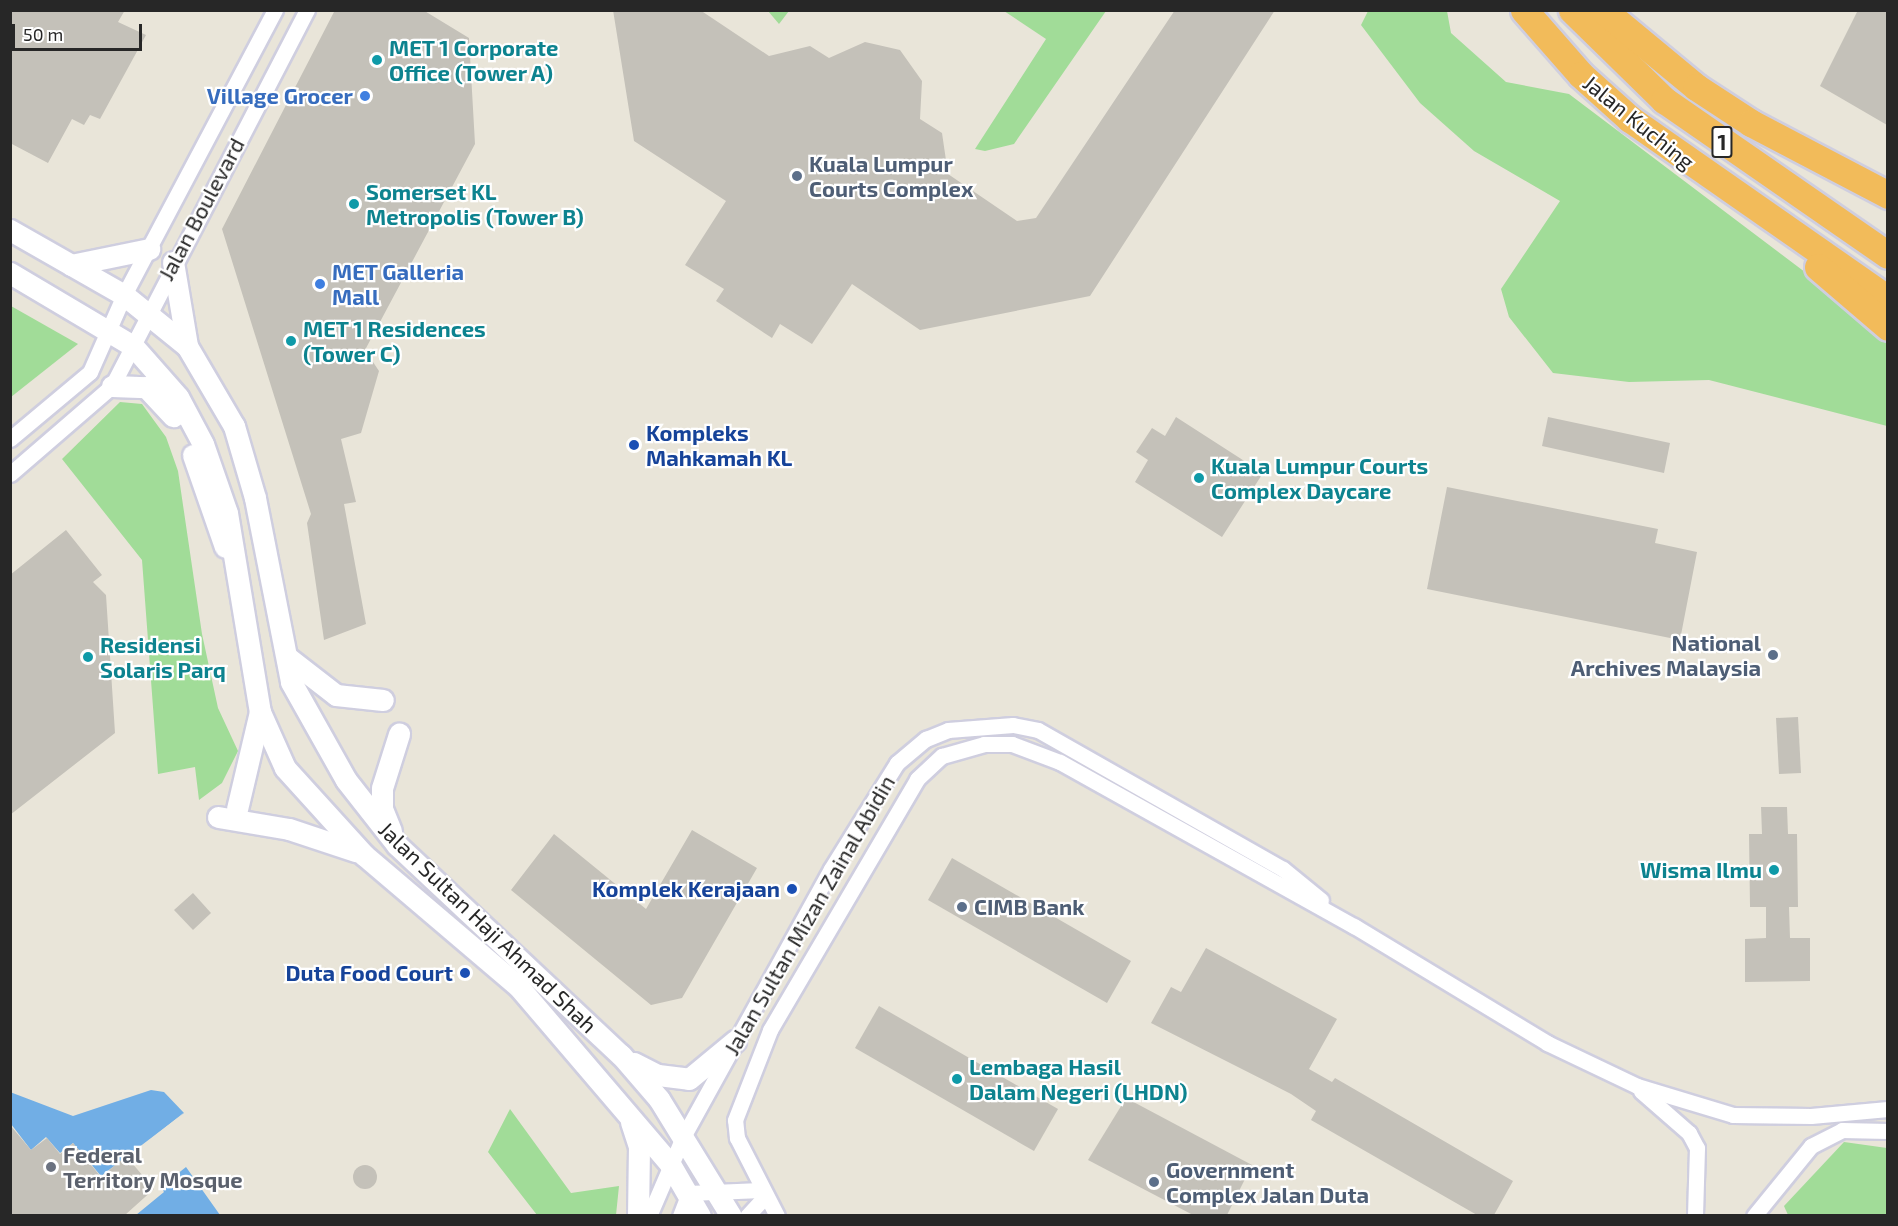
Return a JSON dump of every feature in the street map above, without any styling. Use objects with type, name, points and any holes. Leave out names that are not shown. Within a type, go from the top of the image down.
[{"type":"highway","name":"Jalan Kuching","points":[[1524,10],[1581,75],[1630,119],[1779,228],[1887,299]]},
{"type":"highway","name":"Jalan Kuching","points":[[1572,10],[1664,100],[1887,255]]},
{"type":"highway","points":[[1603,10],[1742,117],[1884,194]]},
{"type":"highway","points":[[1779,228],[1850,299],[1887,327]]},
{"type":"street","name":"Jalan Boulevard","points":[[10,439],[90,372],[107,328],[275,10]]},
{"type":"street","name":"Jalan Boulevard","points":[[112,386],[133,346],[147,312],[307,10]]},
{"type":"street","name":"Jalan Sultan Haji Ahmad Shah","points":[[10,230],[124,295],[187,346],[234,426],[287,657],[302,710],[346,780],[397,845],[621,1055],[683,1137],[731,1215]]},
{"type":"street","points":[[71,265],[149,249]]},
{"type":"street","points":[[173,262],[187,346]]},
{"type":"street","name":"Jalan Sultan Haji Ahmad Shah","points":[[10,273],[107,328],[133,346],[177,398],[203,444],[227,513],[260,712],[285,768],[364,855],[518,986],[625,1108],[670,1164],[700,1215]]},
{"type":"street","points":[[10,474],[112,386],[146,387],[166,404],[192,451],[209,513],[234,566]]},
{"type":"street","points":[[287,657],[336,695],[383,700]]},
{"type":"street","points":[[260,712],[227,813],[289,829],[364,855]]},
{"type":"street","name":"Jalan Sultan Mizan Zainal Abidin","points":[[649,1215],[683,1137],[735,1041],[884,782],[926,739],[948,730],[1013,725],[1038,730],[1283,869],[1354,926]]},
{"type":"street","points":[[397,845],[382,809],[382,788],[399,734]]},
{"type":"street","name":"Jalan Sultan Mizan Zainal Abidin","points":[[777,1215],[763,1194],[737,1138],[737,1106],[770,1030],[853,882],[917,779],[942,756],[984,744],[1030,748],[1354,926],[1547,1043],[1637,1086],[1733,1115],[1811,1116],[1887,1109]]},
{"type":"street","points":[[621,1055],[658,1075],[689,1079],[735,1041]]},
{"type":"street","name":"Jalan Sultan Mizan Zainal Abidin","points":[[1637,1086],[1689,1133],[1697,1148],[1695,1215]]},
{"type":"street","points":[[625,1108],[639,1146],[638,1215]]},
{"type":"street","points":[[1754,1215],[1811,1146],[1842,1130],[1887,1131]]},
{"type":"street","points":[[680,1215],[689,1193],[763,1194]]},
{"type":"street","points":[[747,1215],[763,1194]]},
{"type":"green space","points":[[768,10],[789,11],[779,24]]},
{"type":"green space","points":[[1004,11],[1106,11],[1014,144],[985,151],[975,149],[1046,39]]},
{"type":"green space","points":[[1368,11],[1447,11],[1451,33],[1506,82],[1569,94],[1887,334],[1887,426],[1709,380],[1629,382],[1553,373],[1509,317],[1501,289],[1560,201],[1474,151],[1420,103],[1361,25]]},
{"type":"green space","points":[[11,306],[78,344],[11,397]]},
{"type":"green space","points":[[120,402],[142,404],[166,437],[178,471],[202,634],[218,708],[238,751],[222,783],[199,800],[195,767],[158,774],[142,560],[62,459]]},
{"type":"green space","points":[[510,1109],[571,1193],[619,1186],[616,1215],[537,1215],[488,1152]]},
{"type":"green space","points":[[1844,1142],[1887,1148],[1887,1215],[1788,1215],[1784,1206]]},
{"type":"water","points":[[151,1090],[164,1092],[184,1113],[101,1176],[73,1143],[60,1153],[46,1137],[31,1150],[11,1124],[10,1092],[73,1116]]},
{"type":"water","points":[[186,1167],[220,1215],[136,1215],[164,1192],[161,1187]]},
{"type":"pier","points":[[186,1111],[136,1156],[128,1157]]},
{"type":"building","points":[[10,10],[125,10],[118,22],[146,35],[100,119],[90,115],[84,125],[72,119],[48,163],[10,143]]},
{"type":"building","name":"MET Galleria Mall","points":[[335,10],[423,10],[469,38],[475,144],[365,350],[379,371],[361,433],[341,439],[356,502],[344,504],[366,624],[324,640],[307,523],[311,514],[222,229]]},
{"type":"building","name":"Kuala Lumpur Courts Complex","points":[[613,10],[700,10],[769,56],[810,46],[829,58],[865,42],[900,50],[922,81],[920,119],[942,133],[948,174],[1017,221],[1036,218],[1175,10],[1275,10],[1090,296],[920,330],[852,284],[812,344],[780,324],[772,338],[716,301],[724,289],[685,265],[726,201],[634,141]]},
{"type":"building","points":[[1858,10],[1887,10],[1887,125],[1820,86]]},
{"type":"building","name":"Kuala Lumpur Courts Complex Daycare","points":[[1176,417],[1263,473],[1222,537],[1135,482],[1148,460],[1136,452],[1152,428],[1165,436]]},
{"type":"building","points":[[1548,417],[1670,443],[1664,473],[1542,446]]},
{"type":"building","points":[[1447,487],[1658,529],[1655,543],[1697,552],[1680,640],[1427,589]]},
{"type":"building","name":"Residensi Solaris Parq","points":[[66,530],[102,575],[93,582],[106,595],[115,733],[10,815],[10,575]]},
{"type":"building","points":[[1798,717],[1801,773],[1779,774],[1776,718]]},
{"type":"building","points":[[1761,807],[1787,807],[1788,834],[1797,834],[1798,907],[1789,907],[1790,938],[1810,938],[1810,981],[1745,982],[1745,939],[1766,938],[1766,907],[1750,907],[1749,834],[1762,834]]},
{"type":"building","points":[[692,830],[757,868],[682,998],[651,1005],[511,890],[554,834],[646,909]]},
{"type":"building","points":[[952,858],[1131,961],[1107,1003],[928,900]]},
{"type":"building","points":[[193,893],[211,913],[193,930],[174,910]]},
{"type":"building","points":[[1206,948],[1337,1019],[1309,1069],[1332,1082],[1335,1078],[1513,1181],[1494,1215],[1477,1215],[1311,1120],[1316,1111],[1291,1094],[1151,1023],[1171,987],[1181,992]]},
{"type":"building","name":"Lembaga Hasil Dalam Negeri (LHDN)","points":[[879,1006],[1058,1109],[1034,1151],[855,1048]]},
{"type":"building","points":[[1126,1098],[1252,1165],[1227,1215],[1193,1215],[1088,1160]]},
{"type":"building","name":"Federal Territory Mosque","points":[[10,1125],[31,1150],[47,1138],[60,1154],[73,1143],[101,1177],[126,1156],[154,1189],[125,1215],[10,1215]]},
{"type":"building","points":[[365,1165],[370,1166],[376,1172],[376,1182],[370,1188],[365,1189],[360,1188],[354,1182],[353,1177],[354,1172],[360,1166]]},
{"type":"place","name":"MET 1 Corporate Office (Tower A)","points":[[377,60]]},
{"type":"place","name":"Village Grocer","points":[[365,96]]},
{"type":"place","name":"Kuala Lumpur Courts Complex","points":[[797,176]]},
{"type":"place","name":"Somerset KL Metropolis (Tower B)","points":[[354,204]]},
{"type":"place","name":"MET Galleria Mall","points":[[320,284]]},
{"type":"place","name":"MET 1 Residences (Tower C)","points":[[291,341]]},
{"type":"place","name":"Kompleks Mahkamah KL","points":[[634,445]]},
{"type":"place","name":"Kuala Lumpur Courts Complex Daycare","points":[[1199,478]]},
{"type":"place","name":"National Archives Malaysia","points":[[1773,655]]},
{"type":"place","name":"Residensi Solaris Parq","points":[[88,657]]},
{"type":"place","name":"Wisma Ilmu","points":[[1774,870]]},
{"type":"place","name":"Komplek Kerajaan","points":[[792,889]]},
{"type":"place","name":"CIMB Bank","points":[[962,907]]},
{"type":"place","name":"Duta Food Court","points":[[465,973]]},
{"type":"place","name":"Lembaga Hasil Dalam Negeri (LHDN)","points":[[957,1079]]},
{"type":"place","name":"Federal Territory Mosque","points":[[51,1167]]},
{"type":"place","name":"Government Complex Jalan Duta","points":[[1154,1182]]}]
